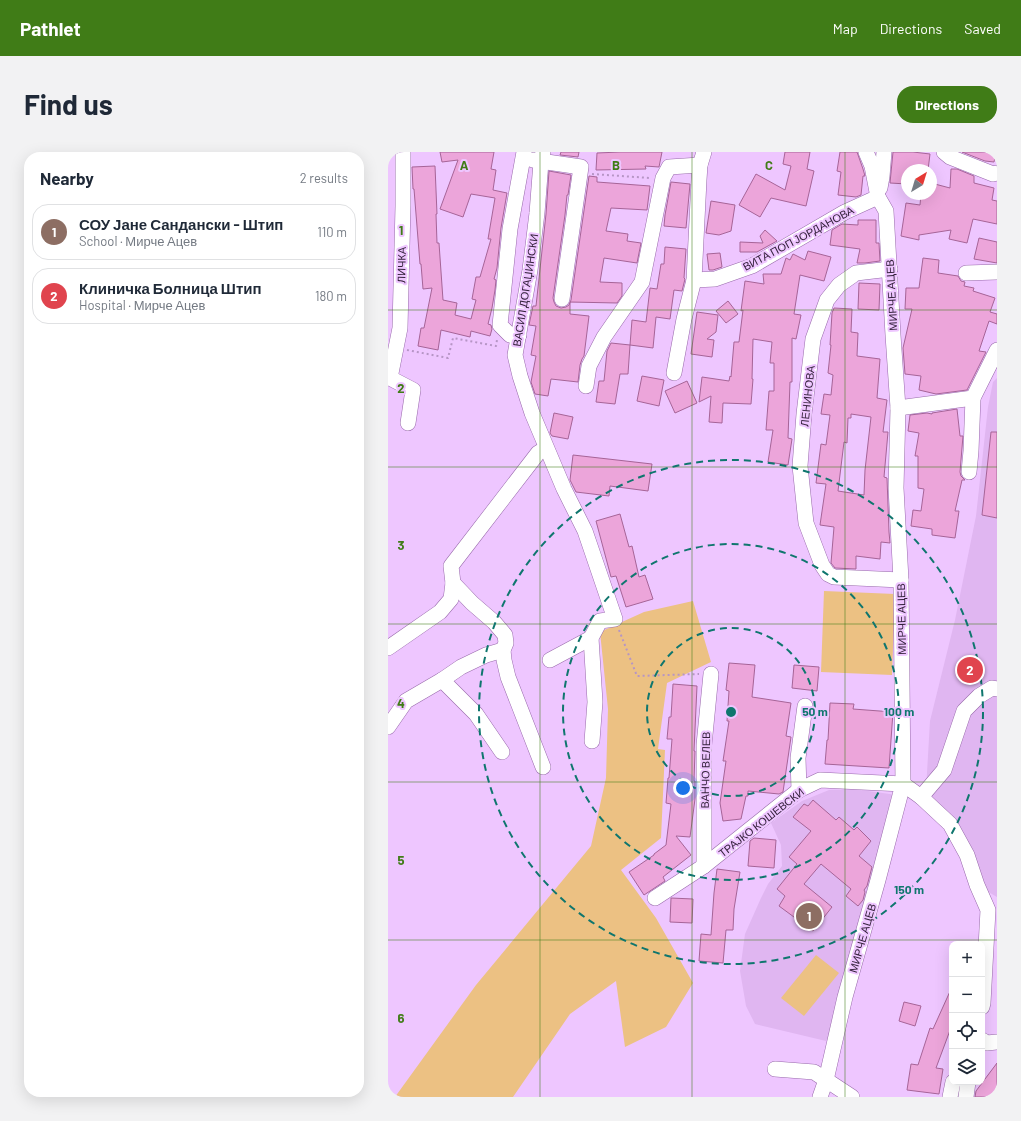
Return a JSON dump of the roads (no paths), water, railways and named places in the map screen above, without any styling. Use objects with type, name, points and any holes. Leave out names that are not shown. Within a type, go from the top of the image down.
[{"type":"street","name":"ЛИЧКА","points":[[389,378],[400,328],[403,152]]},
{"type":"street","points":[[866,152],[872,166],[878,197]]},
{"type":"street","points":[[878,197],[882,178],[884,152]]},
{"type":"street","points":[[944,152],[950,157],[993,174],[997,173]]},
{"type":"street","points":[[519,335],[510,335],[500,325],[510,229],[524,155],[542,157],[582,167],[562,300]]},
{"type":"street","name":"ВАСИЛ ДОГАЏИНСКИ","points":[[542,157],[530,270],[515,355],[532,413],[564,489],[585,531],[615,619],[600,621],[591,638]]},
{"type":"street","points":[[586,386],[589,366],[604,337],[642,282],[663,178],[669,167],[702,159],[694,280],[684,319],[674,373]]},
{"type":"street","name":"МИРЧЕ АЦЕВ","points":[[820,1097],[826,1080],[845,997],[903,784],[901,580],[896,488],[898,408],[886,211],[878,197]]},
{"type":"street","name":"ВИТА ПОП ЈОРДАНОВА","points":[[694,280],[715,279],[752,266],[845,212],[878,197]]},
{"type":"street","name":"ЛЕНИНОВА","points":[[890,269],[856,273],[839,285],[827,300],[813,339],[804,414],[800,466],[806,523],[822,565],[828,574],[834,577],[901,580]]},
{"type":"street","points":[[966,273],[997,272]]},
{"type":"street","points":[[969,472],[973,398],[997,350]]},
{"type":"street","points":[[389,378],[413,390],[408,423]]},
{"type":"street","points":[[898,408],[973,398]]},
{"type":"street","points":[[388,648],[440,612],[451,599],[453,583],[451,566],[538,453],[546,448]]},
{"type":"street","points":[[453,583],[472,603],[494,622],[505,635],[506,643],[503,650],[508,677],[543,767]]},
{"type":"street","points":[[550,660],[591,638],[595,702],[592,741]]},
{"type":"street","points":[[388,708],[406,701],[428,689],[461,667],[486,655],[503,650]]},
{"type":"street","name":"ВАНЧО ВЕЛЕВ","points":[[704,866],[704,745],[710,674]]},
{"type":"street","points":[[442,680],[476,714],[502,752]]},
{"type":"street","points":[[921,797],[944,770],[964,711],[978,696],[992,688],[997,689]]},
{"type":"street","points":[[388,727],[406,701]]},
{"type":"street","points":[[799,790],[798,758],[805,706]]},
{"type":"street","name":"ТРАЈКО КОШЕВСКИ","points":[[655,898],[704,866],[799,790],[820,780],[903,784]]},
{"type":"street","points":[[903,784],[921,797],[950,824],[967,855],[988,910],[985,977]]},
{"type":"street","points":[[775,1069],[814,1072],[852,1097]]},
{"type":"street","points":[[950,1097],[952,1085]]},
{"type":"street","points":[[966,1097],[968,1085]]},
{"type":"place","name":"Клиничка Болница Штип","points":[[970,670]]},
{"type":"place","name":"СОУ Јане Сандански - Штип","points":[[809,916]]}]
